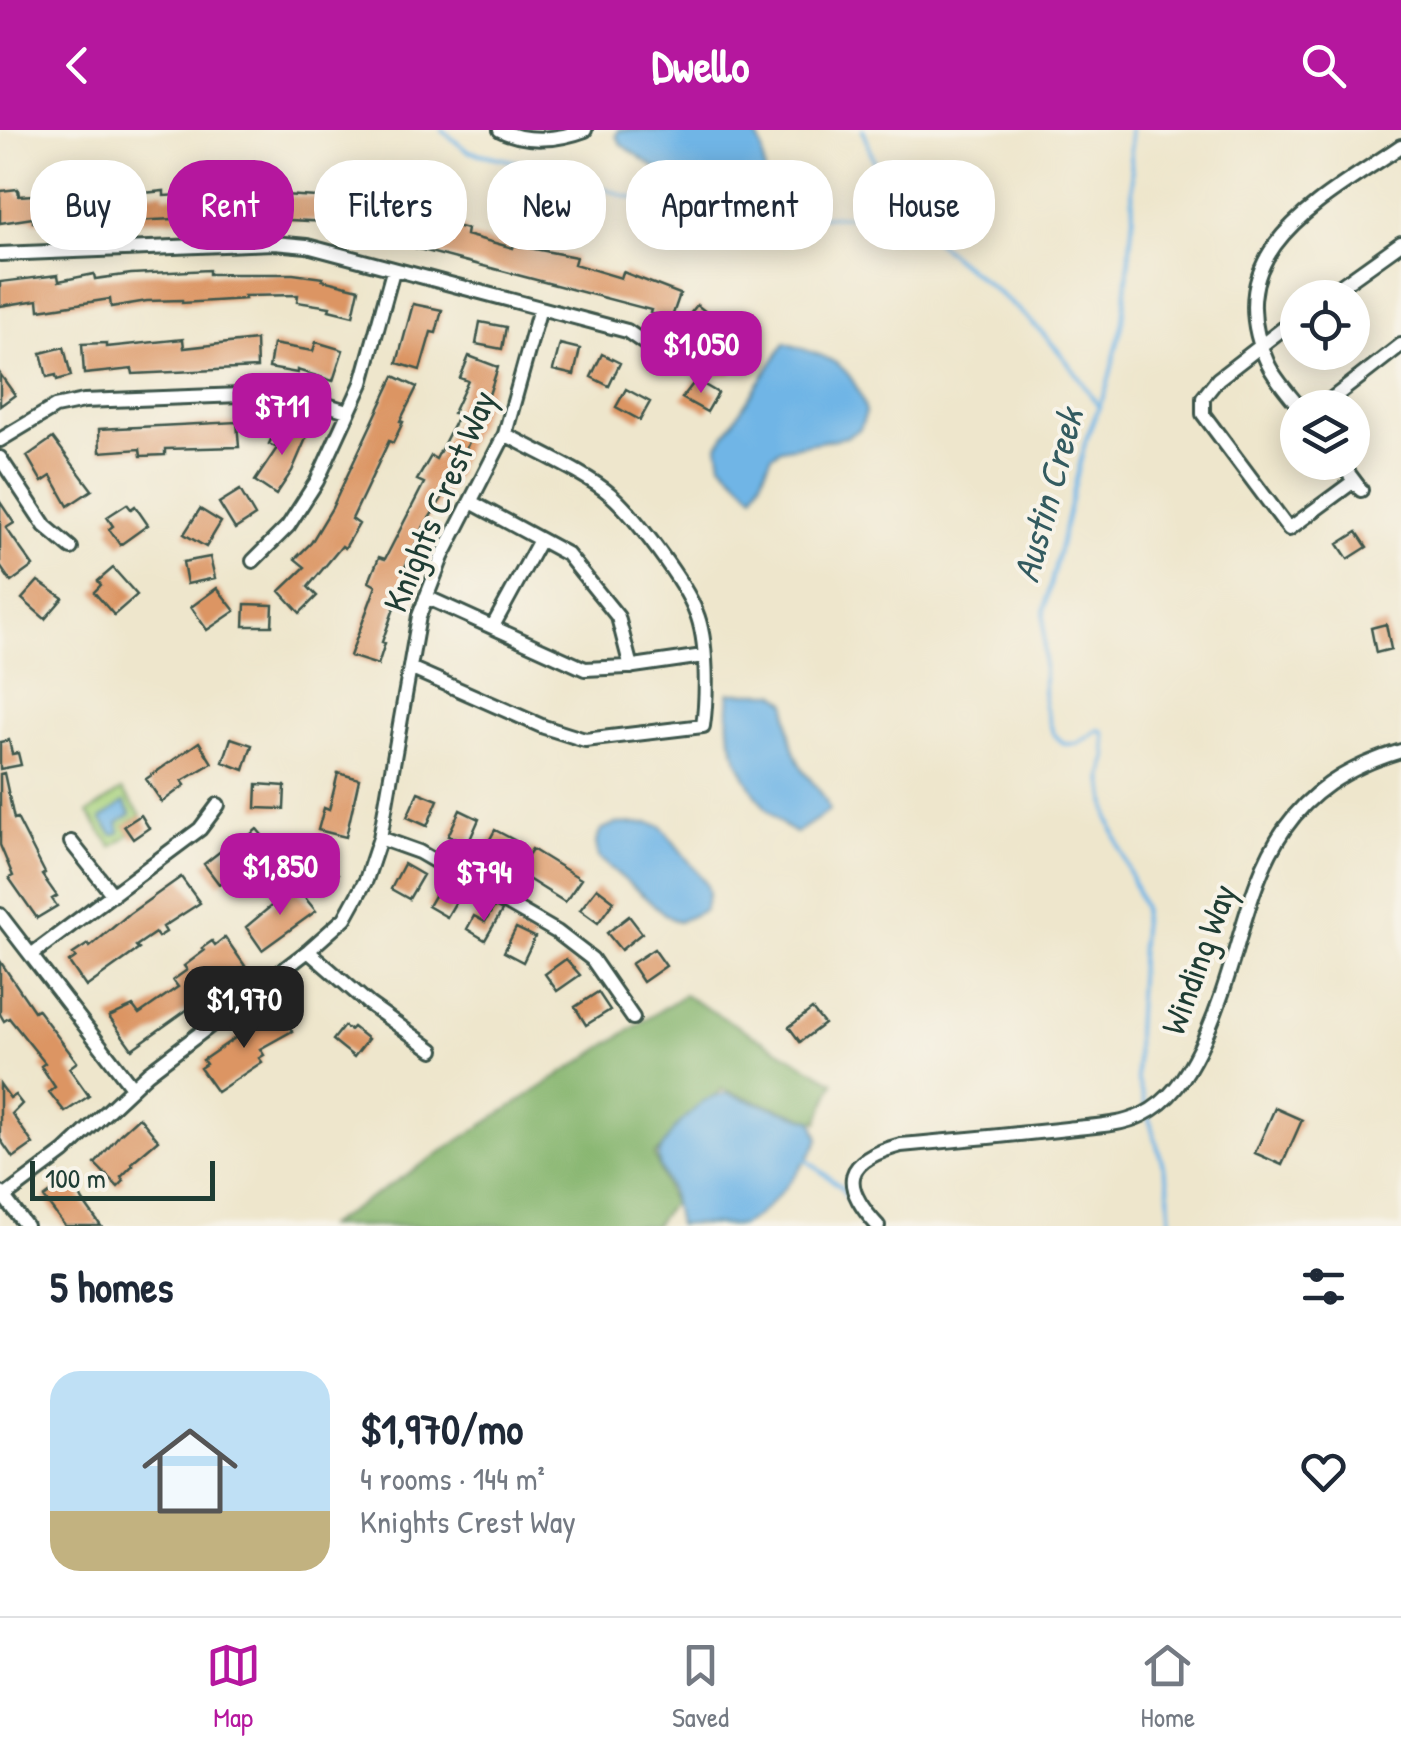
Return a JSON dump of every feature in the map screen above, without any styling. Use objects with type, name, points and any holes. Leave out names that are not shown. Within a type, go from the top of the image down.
[{"type":"street","points":[[500,130],[517,138],[542,139],[585,130]]},
{"type":"street","points":[[1287,390],[1268,365],[1255,319],[1255,289],[1269,249],[1297,218],[1401,146]]},
{"type":"street","points":[[0,254],[274,243],[307,246],[628,331],[666,358]]},
{"type":"street","points":[[1349,280],[1401,243]]},
{"type":"street","points":[[253,561],[288,526],[318,481],[368,366],[393,271]]},
{"type":"street","name":"Knights Crest Way","points":[[2,1194],[64,1152],[132,1086],[308,951],[344,918],[366,880],[380,838],[419,616],[442,557],[505,434],[540,308]]},
{"type":"street","points":[[1280,330],[1218,379],[1202,398],[1204,414],[1290,529],[1358,486],[1354,480]]},
{"type":"street","points":[[1344,390],[1401,346]]},
{"type":"street","points":[[0,440],[55,407],[84,401],[269,394],[308,399],[347,411]]},
{"type":"street","points":[[410,668],[569,737],[596,740],[704,726],[703,656],[697,614],[666,563],[614,496],[505,434]]},
{"type":"street","points":[[0,458],[45,526],[71,548]]},
{"type":"street","points":[[471,502],[566,554],[618,617],[631,666]]},
{"type":"street","points":[[493,626],[540,540]]},
{"type":"street","points":[[426,598],[585,669],[703,656]]},
{"type":"street","name":"Winding Way","points":[[878,1226],[857,1201],[853,1186],[856,1168],[872,1153],[901,1145],[1126,1122],[1169,1097],[1194,1060],[1228,984],[1247,909],[1280,834],[1317,791],[1353,770],[1401,752]]},
{"type":"street","points":[[31,955],[200,829],[218,804]]},
{"type":"street","points":[[380,838],[419,852],[556,932],[592,959],[632,1018]]},
{"type":"street","points":[[71,842],[113,895]]},
{"type":"street","points":[[0,914],[132,1086]]},
{"type":"street","points":[[308,951],[369,1004],[433,1050]]},
{"type":"street","points":[[2,1194],[26,1226]]},
{"type":"green space","points":[[122,790],[141,815],[125,826],[130,834],[112,847],[88,813]]},
{"type":"green space","points":[[684,995],[834,1082],[818,1122],[722,1089],[654,1155],[672,1203],[654,1226],[327,1226]]},
{"type":"water","points":[[618,130],[755,130],[763,160],[644,160],[616,136]]},
{"type":"water","points":[[785,343],[838,364],[854,382],[866,412],[860,429],[846,437],[781,449],[772,455],[754,495],[721,463],[718,445]]},
{"type":"water","points":[[729,693],[776,693],[787,703],[795,753],[829,811],[796,833],[773,816],[745,776],[730,734]]},
{"type":"water","points":[[124,802],[131,814],[118,823],[120,832],[113,835],[101,819]]},
{"type":"water","points":[[614,824],[661,826],[706,883],[709,893],[704,910],[678,922],[598,857],[596,842],[601,830]]},
{"type":"water","points":[[726,1093],[813,1121],[819,1139],[784,1188],[750,1220],[740,1225],[677,1225],[671,1191],[658,1155],[674,1129],[703,1101]]},
{"type":"building","points":[[18,189],[19,196],[30,195],[30,218],[0,223],[0,191]]},
{"type":"building","points":[[164,191],[167,219],[147,220],[147,193]]},
{"type":"building","points":[[294,196],[314,197],[314,221],[294,220]]},
{"type":"building","points":[[467,235],[487,241],[487,250],[540,250],[576,257],[574,264],[621,278],[623,272],[680,294],[671,320],[650,313],[651,310],[422,250],[467,250]]},
{"type":"building","points":[[209,270],[209,274],[293,274],[359,289],[353,316],[329,310],[330,307],[297,302],[298,295],[182,303],[147,301],[111,307],[110,299],[39,310],[38,300],[0,306],[0,282],[58,275],[59,281],[94,274],[95,279]]},
{"type":"building","points":[[413,304],[442,310],[420,370],[397,363]]},
{"type":"building","points":[[697,305],[719,322],[704,341],[682,324]]},
{"type":"building","points":[[480,322],[506,327],[502,349],[476,344]]},
{"type":"building","points":[[183,339],[184,348],[256,340],[257,368],[133,374],[132,369],[84,374],[82,344],[106,343],[106,347]]},
{"type":"building","points":[[316,342],[343,350],[333,381],[297,370],[269,368],[273,344],[313,351]]},
{"type":"building","points":[[560,344],[580,349],[574,375],[553,370]]},
{"type":"building","points":[[64,347],[71,376],[57,380],[56,375],[47,377],[41,353]]},
{"type":"building","points":[[732,351],[732,374],[703,375],[703,352]]},
{"type":"building","points":[[602,354],[620,363],[609,386],[591,377]]},
{"type":"building","points":[[469,356],[498,367],[486,404],[456,471],[459,472],[424,526],[405,567],[408,569],[382,642],[385,643],[378,665],[350,656],[376,586],[369,582],[379,557],[385,559],[424,483],[417,480],[431,456],[436,459],[458,416],[453,413],[468,381],[460,378]]},
{"type":"building","points":[[0,374],[15,395],[0,406]]},
{"type":"building","points":[[394,376],[417,387],[393,443],[389,441],[352,519],[359,524],[345,548],[342,546],[308,587],[317,596],[300,613],[280,591],[305,567],[295,559],[311,543],[332,508]]},
{"type":"building","points":[[696,380],[718,393],[707,412],[682,398]]},
{"type":"building","points":[[626,389],[650,402],[640,420],[616,407]]},
{"type":"building","points":[[237,422],[239,447],[165,449],[165,455],[141,456],[140,449],[100,452],[99,429]]},
{"type":"building","points":[[279,422],[307,436],[292,471],[276,495],[255,481],[277,448],[269,444]]},
{"type":"building","points":[[53,438],[92,490],[68,506],[51,476],[42,482],[27,456]]},
{"type":"building","points":[[240,490],[255,516],[235,529],[219,503]]},
{"type":"building","points":[[0,502],[14,523],[6,528],[33,566],[11,582],[0,566]]},
{"type":"building","points":[[127,504],[131,509],[135,506],[148,525],[120,545],[109,529],[113,526],[107,517]]},
{"type":"building","points":[[200,509],[221,522],[206,547],[184,534]]},
{"type":"building","points":[[1357,532],[1367,547],[1348,559],[1338,544]]},
{"type":"building","points":[[210,557],[215,578],[187,584],[183,562]]},
{"type":"building","points":[[113,568],[137,595],[114,615],[94,592],[101,585],[98,581]]},
{"type":"building","points":[[38,581],[63,598],[45,619],[22,599]]},
{"type":"building","points":[[217,588],[235,611],[207,630],[191,607]]},
{"type":"building","points":[[245,604],[273,605],[272,626],[244,626]]},
{"type":"building","points":[[1386,624],[1391,649],[1376,653],[1371,628]]},
{"type":"building","points":[[231,738],[252,745],[244,770],[223,762]]},
{"type":"building","points":[[9,740],[12,754],[18,753],[21,765],[0,769],[0,742]]},
{"type":"building","points":[[199,742],[212,763],[182,781],[185,785],[162,802],[146,779]]},
{"type":"building","points":[[4,773],[14,819],[17,818],[45,873],[42,875],[57,896],[52,899],[57,906],[37,918],[9,878],[13,876],[0,845],[0,774]]},
{"type":"building","points":[[338,773],[359,779],[346,837],[318,830],[324,808],[329,810]]},
{"type":"building","points":[[257,784],[285,786],[284,809],[256,808]]},
{"type":"building","points":[[418,792],[438,800],[427,826],[407,817]]},
{"type":"building","points":[[460,810],[479,819],[468,844],[448,836]]},
{"type":"building","points":[[141,815],[149,828],[133,839],[124,826]]},
{"type":"building","points":[[257,829],[272,847],[219,884],[204,864],[222,850],[226,855]]},
{"type":"building","points":[[495,830],[514,840],[500,864],[482,854]]},
{"type":"building","points":[[532,849],[581,879],[565,902],[517,872]]},
{"type":"building","points":[[317,859],[338,874],[326,892],[304,877]]},
{"type":"building","points":[[404,864],[423,875],[409,899],[391,889]]},
{"type":"building","points":[[181,877],[200,903],[163,927],[166,932],[158,937],[155,933],[136,946],[139,949],[86,987],[69,962],[76,957],[73,954],[88,944],[90,947]]},
{"type":"building","points":[[442,882],[461,893],[447,917],[428,906]]},
{"type":"building","points":[[295,886],[316,911],[262,950],[246,927]]},
{"type":"building","points":[[597,888],[614,901],[598,923],[580,910]]},
{"type":"building","points":[[494,907],[502,911],[485,940],[467,929],[474,916],[485,922]]},
{"type":"building","points":[[629,916],[642,933],[621,950],[607,933]]},
{"type":"building","points":[[516,928],[535,937],[523,962],[504,952]]},
{"type":"building","points":[[225,937],[245,966],[202,993],[205,997],[132,1049],[109,1017],[133,1006],[139,1014],[178,987],[173,980],[187,970],[184,966],[204,951],[202,948]]},
{"type":"building","points":[[654,949],[666,966],[643,982],[631,964]]},
{"type":"building","points":[[566,959],[580,975],[557,991],[545,974]]},
{"type":"building","points":[[0,961],[34,1011],[37,1009],[77,1062],[69,1068],[89,1096],[65,1112],[49,1092],[55,1087],[41,1066],[45,1063],[9,1018],[4,1021],[0,1014]]},
{"type":"building","points":[[598,992],[610,1010],[586,1025],[575,1007]]},
{"type":"building","points":[[277,1009],[292,1031],[260,1049],[264,1055],[259,1058],[262,1062],[217,1092],[200,1068],[206,1064],[203,1060]]},
{"type":"building","points":[[812,1009],[824,1024],[800,1042],[789,1027]]},
{"type":"building","points":[[344,1026],[350,1030],[353,1027],[368,1039],[354,1057],[333,1040]]},
{"type":"building","points":[[0,1084],[10,1098],[15,1095],[22,1104],[12,1114],[33,1144],[13,1158],[0,1139]]},
{"type":"building","points":[[1275,1108],[1302,1120],[1282,1165],[1255,1153]]},
{"type":"building","points":[[139,1117],[158,1140],[131,1163],[118,1187],[95,1164]]},
{"type":"building","points":[[71,1178],[101,1226],[65,1226],[44,1198]]},
{"type":"waterway","points":[[442,130],[467,151],[567,173],[624,196],[734,215],[853,217]]},
{"type":"waterway","points":[[863,130],[881,179],[903,209],[1038,329],[1071,366],[1098,406]]},
{"type":"waterway","name":"Austin Creek","points":[[1130,130],[1133,217],[1123,321],[1107,387],[1086,439],[1044,611],[1044,703],[1053,733],[1064,744],[1077,744],[1099,730],[1104,733],[1107,755],[1103,778],[1109,819],[1143,908],[1137,1078],[1168,1182],[1171,1226]]},
{"type":"waterway","points":[[804,1158],[841,1187],[864,1226]]}]
